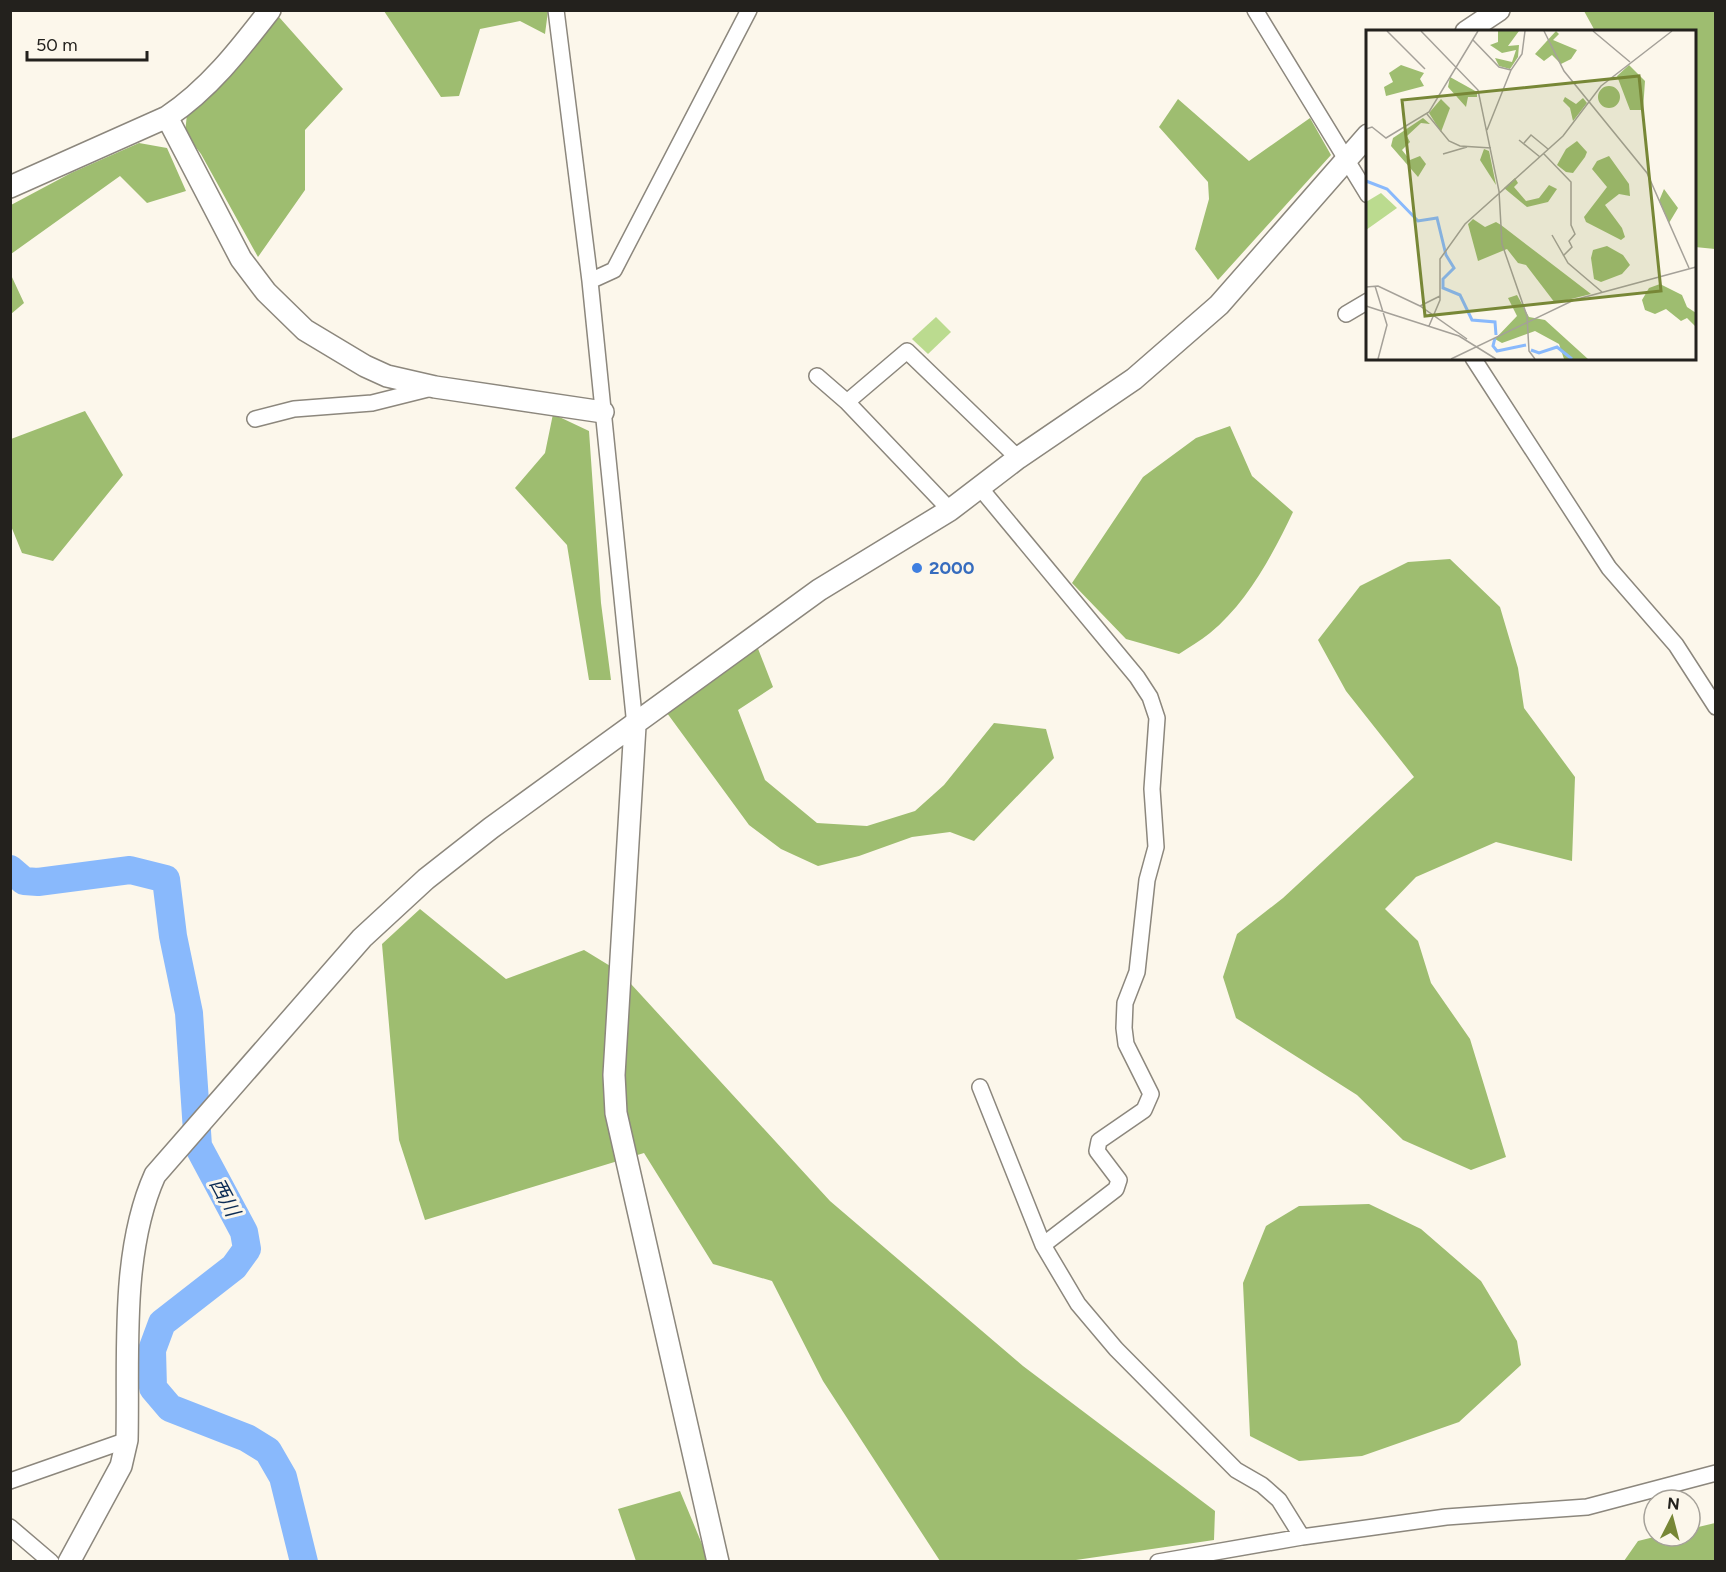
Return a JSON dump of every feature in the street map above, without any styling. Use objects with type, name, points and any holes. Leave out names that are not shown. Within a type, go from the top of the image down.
[{"type":"street","points":[[10,187],[166,117],[186,104],[230,63],[270,10]]},
{"type":"street","points":[[556,10],[590,281],[635,726],[614,1075],[616,1113],[718,1562]]},
{"type":"street","points":[[590,281],[614,270],[749,10]]},
{"type":"street","points":[[1255,10],[1366,192]]},
{"type":"street","points":[[1469,30],[1499,10]]},
{"type":"street","points":[[166,117],[241,259],[266,292],[305,330],[365,366],[387,375],[435,387],[603,412]]},
{"type":"street","points":[[69,1562],[121,1466],[127,1440],[132,1254],[143,1202],[155,1175],[362,938],[426,879],[491,828],[635,726],[819,590],[950,510],[981,489],[1018,458],[1134,379],[1181,340],[1219,304],[1366,137]]},
{"type":"street","points":[[1346,314],[1366,302]]},
{"type":"street","points":[[848,402],[907,351],[1018,458]]},
{"type":"street","points":[[1474,360],[1610,568],[1676,645],[1716,707]]},
{"type":"street","points":[[817,376],[848,402],[950,510]]},
{"type":"street","points":[[255,419],[294,409],[372,403],[435,387]]},
{"type":"street","points":[[981,489],[1137,677],[1150,697],[1157,718],[1152,789],[1156,847],[1147,880],[1137,972],[1125,1003],[1124,1028],[1126,1044],[1151,1094],[1144,1110],[1099,1141],[1097,1151],[1119,1180],[1116,1189],[1043,1245]]},
{"type":"street","points":[[980,1087],[1043,1245],[1078,1304],[1116,1349],[1236,1470],[1262,1485],[1279,1500],[1302,1537]]},
{"type":"street","points":[[10,1481],[127,1440]]},
{"type":"street","points":[[1158,1562],[1302,1537],[1446,1516],[1587,1507],[1716,1473]]},
{"type":"street","points":[[10,1527],[51,1562]]},
{"type":"green space","points":[[384,11],[548,11],[545,34],[520,21],[480,29],[459,96],[441,97]]},
{"type":"green space","points":[[1584,11],[1715,11],[1715,249],[1696,247],[1696,30],[1594,30]]},
{"type":"green space","points":[[279,17],[343,89],[305,130],[305,190],[258,257],[201,154],[185,133],[187,114]]},
{"type":"green space","points":[[1178,99],[1249,161],[1310,118],[1331,155],[1218,280],[1195,249],[1209,199],[1208,182],[1159,127]]},
{"type":"green space","points":[[139,143],[167,148],[186,191],[147,203],[120,176],[11,254],[11,205],[71,173]]},
{"type":"green space","points":[[11,275],[24,303],[10,314]]},
{"type":"green space","points":[[936,317],[951,332],[928,354],[912,339]]},
{"type":"green space","points":[[85,411],[123,475],[53,561],[22,553],[11,526],[11,439]]},
{"type":"green space","points":[[553,414],[589,431],[601,603],[611,680],[589,680],[567,545],[515,488],[545,453]]},
{"type":"green space","points":[[1230,426],[1252,476],[1293,512],[1258,577],[1236,607],[1210,633],[1179,654],[1126,639],[1072,583],[1143,477],[1196,438]]},
{"type":"green space","points":[[1450,559],[1500,607],[1518,668],[1524,708],[1575,777],[1572,861],[1496,842],[1416,877],[1385,909],[1418,941],[1431,983],[1470,1039],[1506,1157],[1471,1170],[1403,1140],[1357,1095],[1236,1018],[1223,977],[1237,934],[1283,898],[1414,777],[1346,691],[1318,640],[1360,586],[1408,562]]},
{"type":"green space","points":[[757,646],[773,687],[738,710],[765,780],[817,823],[867,826],[915,811],[944,785],[994,723],[1046,729],[1054,758],[974,841],[950,832],[912,837],[859,856],[818,866],[781,849],[749,825],[667,713]]},
{"type":"green space","points":[[420,909],[506,979],[584,950],[620,972],[830,1201],[1023,1366],[1215,1511],[1214,1540],[1069,1561],[940,1561],[823,1381],[772,1281],[713,1264],[644,1153],[425,1220],[399,1140],[382,944]]},
{"type":"green space","points":[[1369,1204],[1421,1229],[1481,1281],[1517,1341],[1521,1365],[1459,1422],[1362,1456],[1299,1461],[1250,1436],[1243,1283],[1266,1226],[1299,1206]]},
{"type":"green space","points":[[680,1491],[709,1561],[636,1561],[618,1509]]},
{"type":"green space","points":[[1715,1523],[1715,1561],[1624,1561],[1638,1541],[1642,1540],[1642,1548],[1702,1548],[1702,1526]]},
{"type":"waterway","name":"西川","points":[[10,869],[24,881],[38,882],[130,870],[166,879],[173,936],[189,1013],[198,1146],[244,1232],[247,1249],[234,1267],[162,1323],[152,1350],[153,1388],[170,1408],[247,1438],[268,1451],[283,1477],[304,1562]]},
{"type":"place","name":"2000","points":[[917,568]]}]
